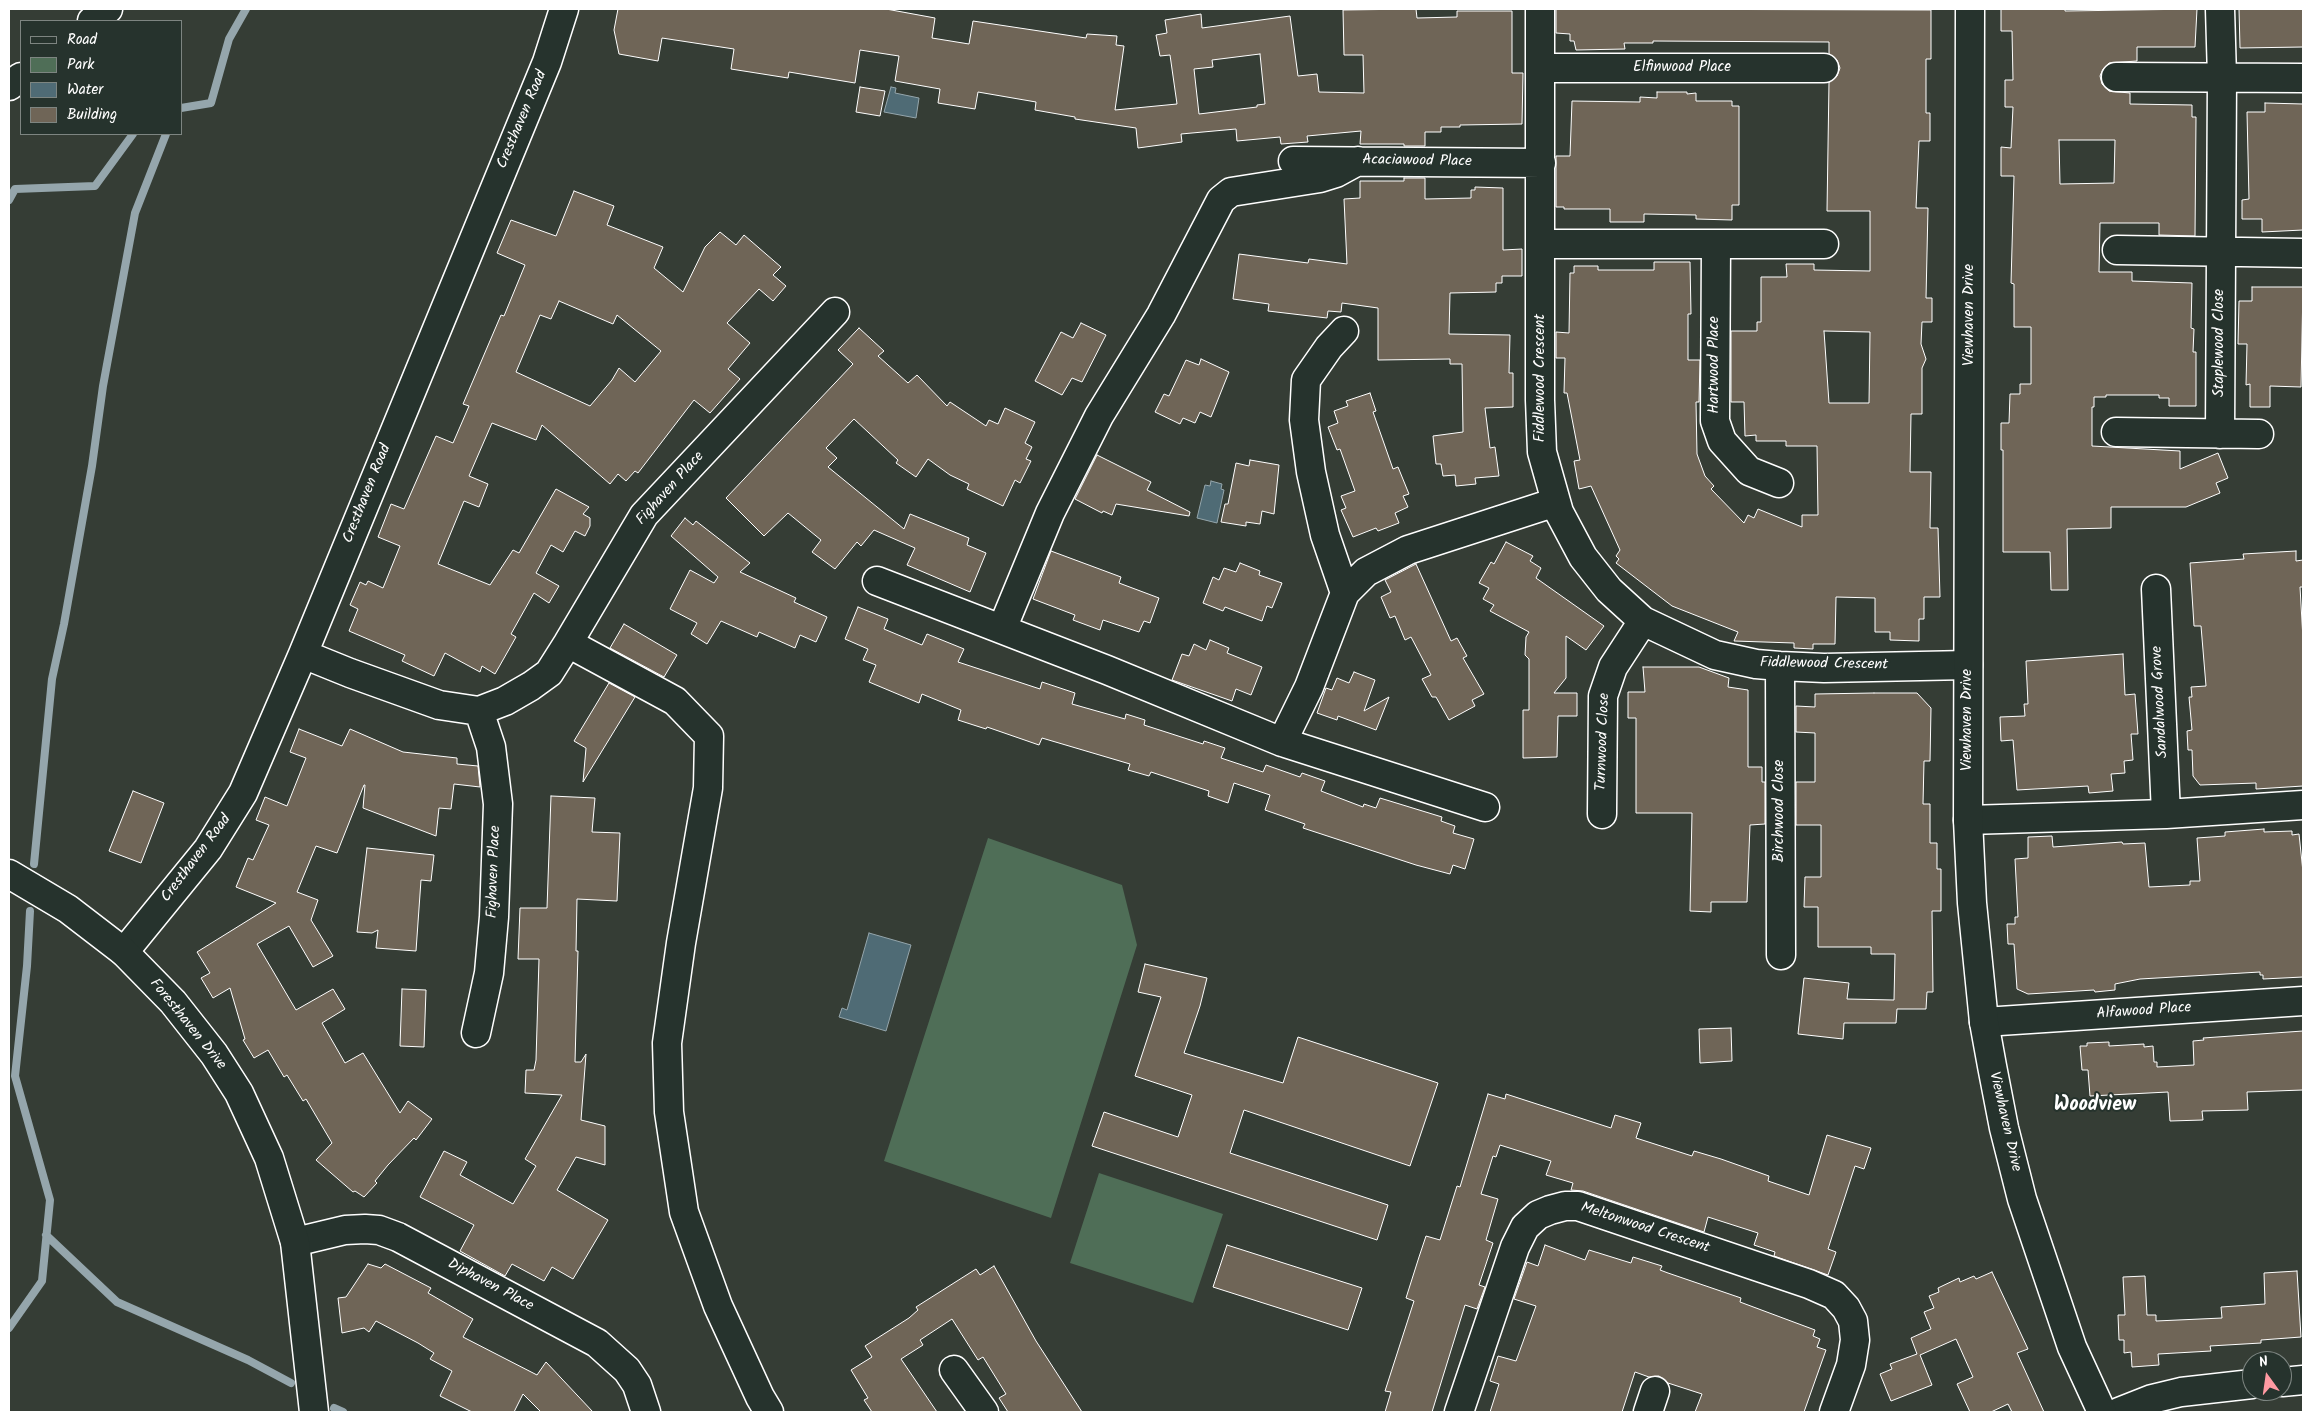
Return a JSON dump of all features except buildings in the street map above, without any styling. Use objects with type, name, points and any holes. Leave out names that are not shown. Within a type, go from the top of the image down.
[{"type":"street","points":[[93,20],[108,9]]},
{"type":"street","name":"Cresthaven Road","points":[[124,952],[208,849],[243,793],[303,654],[547,62],[564,9]]},
{"type":"street","name":"Fiddlewood Crescent","points":[[1540,9],[1540,400],[1542,452],[1556,502],[1570,536],[1583,557],[1610,590],[1643,621],[1715,655],[1756,664],[1824,668],[1968,665]]},
{"type":"street","name":"Viewhaven Drive","points":[[1970,9],[1968,820],[1972,903],[1984,1022],[2004,1128],[2022,1199],[2072,1347],[2102,1412]]},
{"type":"street","name":"Staplewood Close","points":[[2220,9],[2222,78],[2220,434]]},
{"type":"street","name":"Elfinwood Place","points":[[1540,68],[1824,68]]},
{"type":"street","points":[[2116,77],[2303,78]]},
{"type":"street","points":[[9,86],[20,78]]},
{"type":"street","name":"Acaciawood Place","points":[[1293,161],[1541,163]]},
{"type":"street","points":[[1002,629],[1050,513],[1099,416],[1160,315],[1220,200],[1231,192],[1320,178],[1336,173],[1358,161]]},
{"type":"street","points":[[1541,244],[1824,244]]},
{"type":"street","name":"Hartwood Place","points":[[1716,244],[1715,421],[1722,441],[1748,471],[1779,483]]},
{"type":"street","points":[[2117,250],[2303,253]]},
{"type":"street","name":"Fighaven Place","points":[[303,654],[405,695],[439,706],[479,711],[505,702],[537,682],[549,673],[644,515],[835,312]]},
{"type":"street","points":[[1344,331],[1329,347],[1306,380],[1304,420],[1311,472],[1321,517],[1345,593]]},
{"type":"street","points":[[2116,432],[2259,434]]},
{"type":"street","points":[[1282,742],[1309,687],[1345,593],[1366,572],[1408,550],[1556,502]]},
{"type":"street","points":[[877,581],[1002,629],[1282,742],[1485,807]]},
{"type":"street","name":"Sandalwood Grove","points":[[2156,589],[2166,814]]},
{"type":"street","name":"Turnwood Close","points":[[1602,814],[1603,696],[1613,667],[1643,621]]},
{"type":"street","points":[[568,643],[675,701],[709,736],[708,788],[680,943],[667,1043],[669,1112],[684,1212],[718,1306],[760,1397],[769,1412]]},
{"type":"street","name":"Birchwood Close","points":[[1780,666],[1781,955]]},
{"type":"street","name":"Fighaven Place","points":[[476,1034],[489,972],[493,926],[498,804],[491,747],[479,711]]},
{"type":"street","points":[[1968,820],[2166,814],[2303,805]]},
{"type":"street","name":"Foresthaven Drive","points":[[9,874],[68,910],[124,952],[172,1002],[214,1054],[239,1093],[269,1158],[296,1242],[314,1412]]},
{"type":"street","name":"Alfawood Place","points":[[1984,1022],[2303,1001]]},
{"type":"street","name":"Meltonwood Crescent","points":[[1460,1412],[1515,1247],[1525,1227],[1538,1215],[1565,1206],[1578,1206],[1588,1209],[1809,1284],[1834,1295],[1846,1308],[1853,1321],[1855,1340],[1851,1365],[1834,1412]]},
{"type":"street","name":"Diphaven Place","points":[[296,1242],[345,1230],[365,1229],[379,1230],[398,1237],[597,1343],[627,1370],[637,1385],[646,1412]]},
{"type":"street","points":[[954,1370],[984,1412]]},
{"type":"street","points":[[2119,1412],[2152,1399],[2181,1392],[2242,1385]]},
{"type":"green space","points":[[988,838],[1122,885],[1137,945],[1051,1218],[884,1161]]},
{"type":"green space","points":[[1099,1173],[1223,1214],[1193,1303],[1070,1263]]},
{"type":"water","points":[[891,87],[896,88],[895,93],[919,98],[916,118],[884,112]]},
{"type":"water","points":[[1211,481],[1222,484],[1221,489],[1224,490],[1217,523],[1197,518],[1205,485],[1210,486]]},
{"type":"water","points":[[869,933],[911,945],[886,1031],[839,1017],[842,1008],[847,1010]]},
{"type":"waterway","points":[[182,108],[211,103],[229,39],[246,9]]},
{"type":"waterway","points":[[9,200],[15,189],[95,186],[132,135]]},
{"type":"waterway","points":[[34,864],[52,679],[64,624],[92,466],[103,386],[135,213],[166,135]]},
{"type":"waterway","points":[[9,1328],[42,1281],[50,1200],[15,1076],[27,966],[30,911]]},
{"type":"waterway","points":[[46,1235],[117,1302],[248,1360],[291,1383]]},
{"type":"waterway","points":[[334,1408],[343,1412]]},
{"type":"district","name":"Woodview","points":[[2095,1107]]}]
